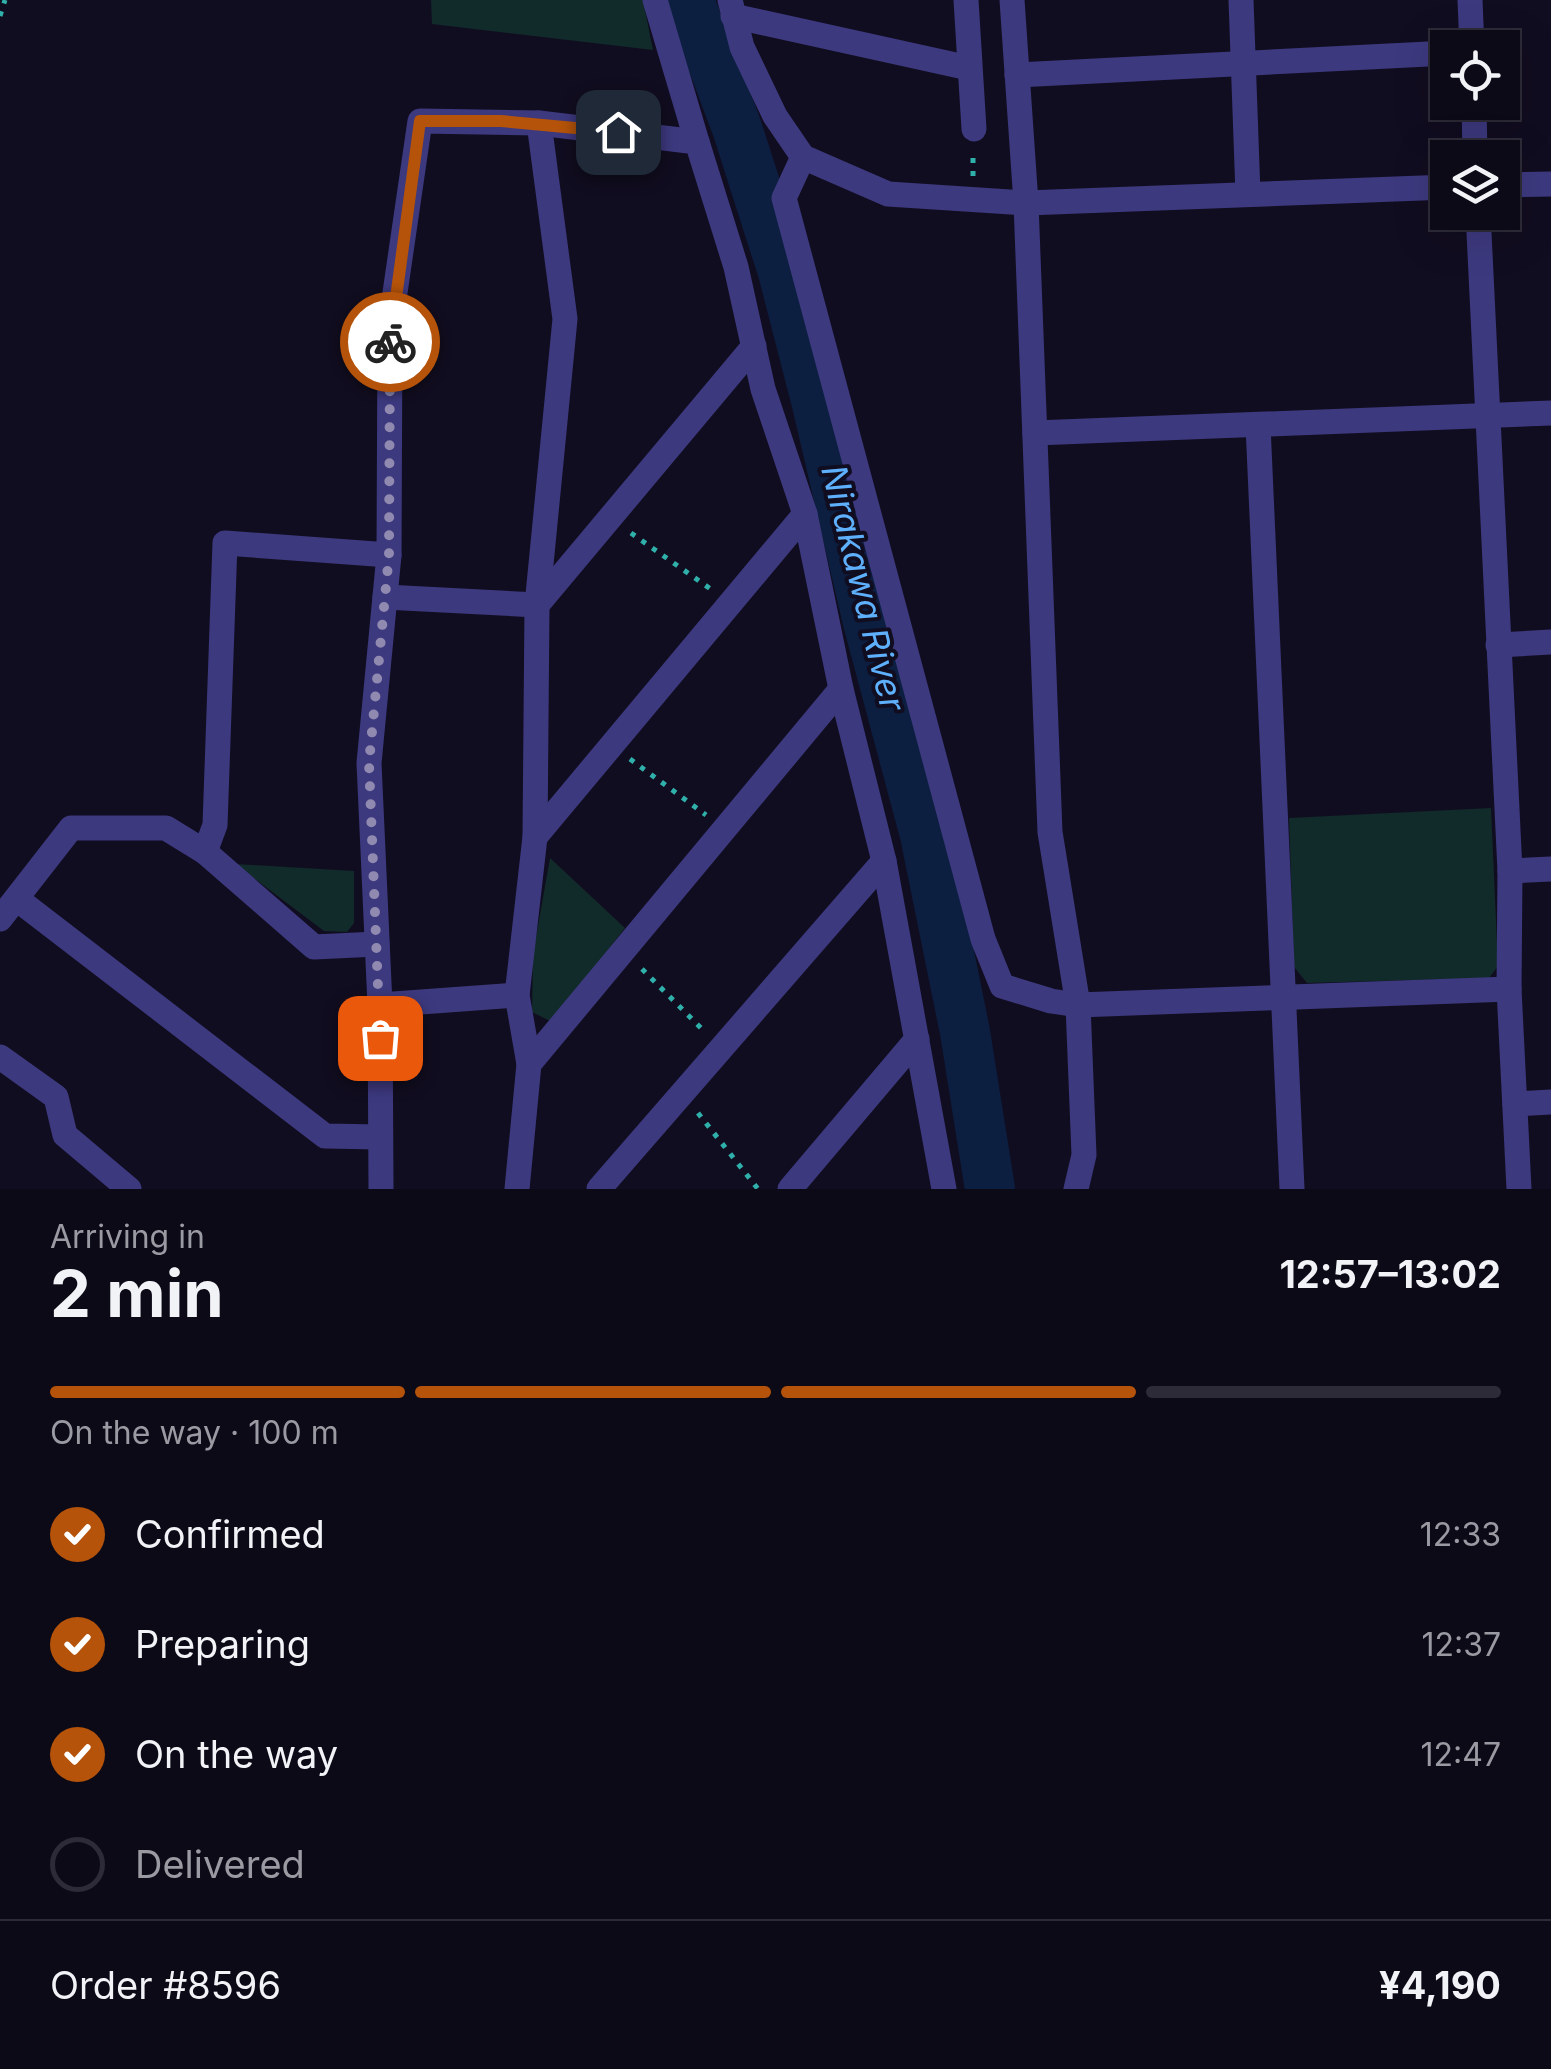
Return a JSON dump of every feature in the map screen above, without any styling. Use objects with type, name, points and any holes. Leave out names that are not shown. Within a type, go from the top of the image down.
[{"type":"street","points":[[655,0],[736,268],[763,388],[806,514],[841,689],[884,861],[944,1189]]},
{"type":"street","points":[[966,0],[974,129]]},
{"type":"street","points":[[1012,0],[1026,202],[1050,832],[1078,1005],[1084,1155],[1076,1189]]},
{"type":"street","points":[[1241,0],[1248,194]]},
{"type":"street","points":[[1470,0],[1471,30]]},
{"type":"street","points":[[969,68],[732,8],[742,48],[775,116],[803,157],[888,194],[1026,202],[1430,188]]},
{"type":"street","points":[[1016,75],[1430,54]]},
{"type":"street","points":[[381,1189],[380,1005],[369,763],[389,555],[390,327],[420,121],[539,124],[698,142]]},
{"type":"street","points":[[517,1189],[529,1064],[517,996],[535,837],[537,605],[565,319],[539,124]]},
{"type":"street","points":[[803,157],[784,198],[983,939],[1002,986],[1078,1005],[1509,990]]},
{"type":"street","points":[[1520,185],[1551,184]]},
{"type":"street","points":[[1479,230],[1510,871],[1509,990],[1519,1189]]},
{"type":"street","points":[[537,605],[754,346]]},
{"type":"street","points":[[1035,433],[1551,413]]},
{"type":"street","points":[[1258,425],[1292,1189]]},
{"type":"street","points":[[535,837],[806,514]]},
{"type":"street","points":[[205,852],[215,825],[225,542],[389,555]]},
{"type":"street","points":[[385,597],[537,605]]},
{"type":"street","points":[[1498,645],[1551,642]]},
{"type":"street","points":[[529,1064],[841,689]]},
{"type":"street","points":[[0,920],[71,828],[166,828],[205,852],[314,946],[377,944]]},
{"type":"street","points":[[599,1189],[884,861]]},
{"type":"street","points":[[1510,871],[1551,869]]},
{"type":"street","points":[[17,899],[325,1136],[380,1136]]},
{"type":"street","points":[[380,1005],[517,996]]},
{"type":"street","points":[[790,1189],[917,1039]]},
{"type":"street","points":[[0,1057],[56,1097],[65,1135],[129,1189]]},
{"type":"street","points":[[1515,1104],[1551,1102]]},
{"type":"path","points":[[0,16],[5,0]]},
{"type":"path","points":[[972,199],[974,129]]},
{"type":"path","points":[[610,518],[731,603]]},
{"type":"path","points":[[612,746],[724,829]]},
{"type":"path","points":[[624,950],[721,1048]]},
{"type":"path","points":[[682,1093],[758,1189]]},
{"type":"green space","points":[[431,0],[643,0],[653,50],[432,24]]},
{"type":"green space","points":[[1491,808],[1498,966],[1489,978],[1307,983],[1294,967],[1289,818]]},
{"type":"green space","points":[[550,858],[625,928],[552,1022],[532,1012],[533,954]]},
{"type":"green space","points":[[235,864],[354,871],[354,923],[347,932],[324,931]]},
{"type":"waterway","name":"Nirakawa River","points":[[689,0],[737,128],[783,272],[817,404],[868,622],[925,835],[965,1032],[990,1189]]},
{"type":"way so far","points":[[380,1038],[369,763],[389,555],[390,342]]},
{"type":"route","points":[[390,342],[420,121],[501,121],[618,132]]}]
